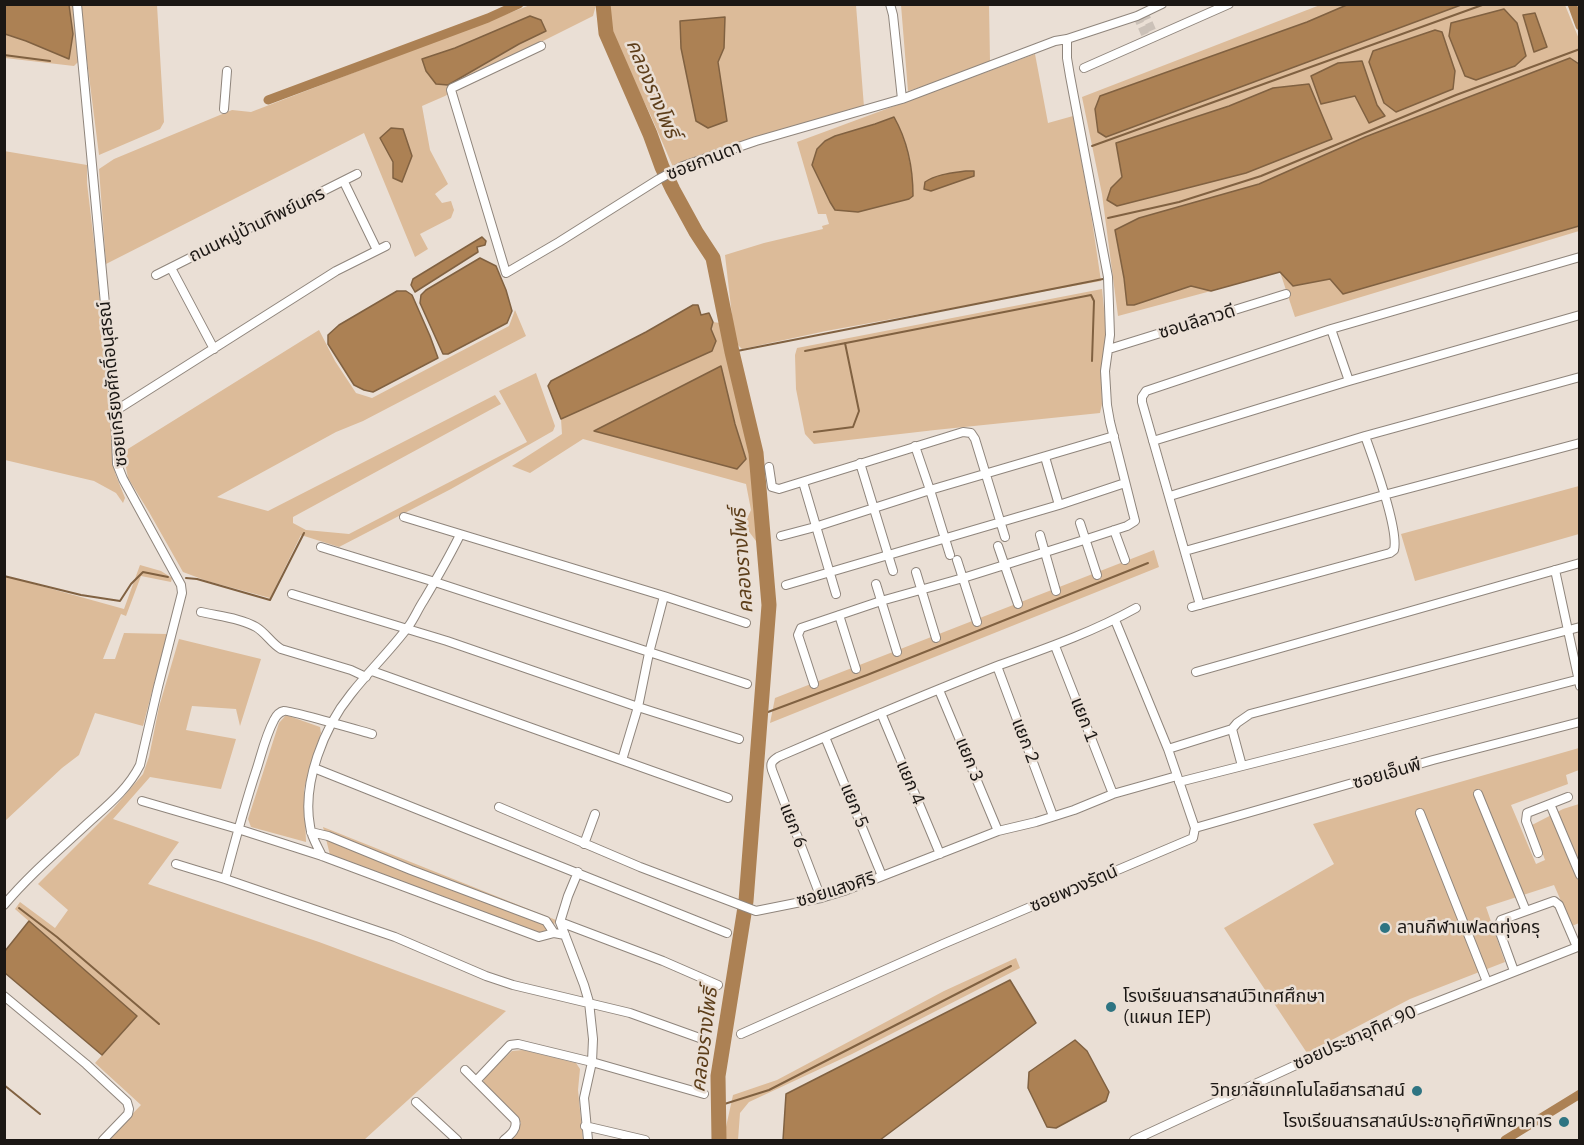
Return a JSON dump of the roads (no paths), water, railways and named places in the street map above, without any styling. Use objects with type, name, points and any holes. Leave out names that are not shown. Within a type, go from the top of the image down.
[{"type":"street","name":"ซอยเกรียงศักดิ์อนุสรณ์","points":[[4,905],[21,885],[120,794],[135,776],[140,765],[182,593],[181,585],[117,464],[115,411],[77,4]]},
{"type":"street","points":[[890,4],[903,99]]},
{"type":"street","name":"ซอยกานดา","points":[[541,46],[451,90],[506,273],[559,242],[658,178],[683,166],[756,141],[903,99],[1055,41],[1137,15],[1162,4]]},
{"type":"street","points":[[1084,68],[1229,4]]},
{"type":"street","points":[[814,684],[798,635],[801,628],[881,601],[1084,540],[1127,526],[1135,521],[1107,405],[1105,371],[1109,349],[1110,312],[1108,277],[1070,76],[1067,39]]},
{"type":"street","points":[[224,109],[227,71]]},
{"type":"street","name":"ถนนหมู่บ้านทิพย์นคร","points":[[156,275],[357,174]]},
{"type":"street","name":"ถนนหมู่บ้านทิพย์นคร","points":[[344,182],[377,250]]},
{"type":"street","points":[[115,411],[336,271],[386,246]]},
{"type":"street","points":[[1365,436],[1384,495],[1395,539],[1394,550],[1196,606],[1185,551],[1142,402],[1146,391],[1330,329],[1580,257]]},
{"type":"street","name":"ถนนหมู่บ้านทิพย์นคร","points":[[171,268],[214,349]]},
{"type":"street","name":"ซอนลีลาวดี","points":[[1109,349],[1286,294]]},
{"type":"street","points":[[1153,441],[1349,381],[1580,315]]},
{"type":"street","points":[[1330,329],[1349,381]]},
{"type":"street","points":[[1170,496],[1365,436],[1580,376]]},
{"type":"street","points":[[769,467],[772,487],[779,489],[915,446],[963,432],[971,433],[975,438],[1005,537]]},
{"type":"street","points":[[781,536],[1114,436]]},
{"type":"street","points":[[1185,551],[1580,443]]},
{"type":"street","points":[[915,446],[945,538],[963,578],[977,622]]},
{"type":"street","points":[[1045,457],[1059,505]]},
{"type":"street","points":[[860,463],[893,571]]},
{"type":"street","points":[[803,482],[836,594]]},
{"type":"street","points":[[786,585],[1059,505],[1125,483]]},
{"type":"street","points":[[404,518],[746,623]]},
{"type":"street","points":[[1080,523],[1097,575]]},
{"type":"street","points":[[1114,530],[1125,560]]},
{"type":"street","points":[[322,856],[311,832],[308,806],[318,752],[330,723],[350,695],[407,628],[460,535]]},
{"type":"street","points":[[1040,536],[1056,591]]},
{"type":"street","points":[[998,546],[1018,604]]},
{"type":"street","points":[[321,547],[747,684]]},
{"type":"street","points":[[1196,672],[1580,563]]},
{"type":"street","points":[[1555,570],[1579,681]]},
{"type":"street","points":[[916,572],[936,638]]},
{"type":"street","points":[[876,584],[897,651]]},
{"type":"street","points":[[292,594],[458,644],[739,739]]},
{"type":"street","points":[[621,760],[638,706],[664,596]]},
{"type":"street","points":[[825,737],[997,666],[1055,646],[1115,620],[1136,608]]},
{"type":"street","points":[[201,612],[250,624],[281,649],[351,670],[366,677]]},
{"type":"street","points":[[839,615],[856,669]]},
{"type":"street","points":[[1115,620],[1168,749],[1195,828]]},
{"type":"street","points":[[1168,749],[1232,729],[1250,714],[1580,627]]},
{"type":"street","name":"แยก 1","points":[[1055,646],[1113,794]]},
{"type":"street","name":"แยก 2","points":[[997,666],[1053,816]]},
{"type":"street","points":[[372,670],[728,798]]},
{"type":"street","name":"ซอยแสงศิริ","points":[[499,807],[584,844],[756,911],[844,891],[998,831],[1074,810],[1113,794],[1242,766],[1579,681]]},
{"type":"street","name":"แยก 3","points":[[939,690],[998,831]]},
{"type":"street","points":[[225,879],[265,742],[277,715],[289,711],[372,734]]},
{"type":"street","name":"แยก 4","points":[[881,713],[940,854]]},
{"type":"street","name":"ซอยเอ็นพี","points":[[1195,828],[1433,760],[1580,722]]},
{"type":"street","points":[[1232,729],[1242,766]]},
{"type":"street","name":"แยก 6","points":[[821,898],[771,765],[772,761],[778,757],[825,737]]},
{"type":"street","name":"แยก 5","points":[[825,737],[882,876]]},
{"type":"street","points":[[314,768],[727,933]]},
{"type":"street","points":[[1478,794],[1526,911]]},
{"type":"street","points":[[1538,853],[1526,821],[1527,813],[1568,797]]},
{"type":"street","points":[[141,801],[322,856],[539,937],[554,933],[565,935]]},
{"type":"street","points":[[1550,804],[1580,875]]},
{"type":"street","points":[[1420,813],[1487,982]]},
{"type":"street","points":[[584,844],[595,814]]},
{"type":"street","name":"ซอยพวงรัตน์","points":[[741,1034],[943,944],[1191,840],[1195,835],[1195,828]]},
{"type":"street","points":[[311,832],[328,836],[546,921],[554,933]]},
{"type":"street","points":[[176,864],[394,937],[513,985],[562,998],[589,1002],[656,1021],[708,1041]]},
{"type":"street","points":[[578,872],[560,922],[579,969],[589,1002],[593,1039],[592,1062],[584,1098],[588,1140]]},
{"type":"street","points":[[1514,971],[1498,927],[1501,920],[1554,901],[1559,905],[1578,946]]},
{"type":"street","points":[[560,922],[663,961],[718,985]]},
{"type":"street","name":"ซอยประชาอุทิศ 90","points":[[1134,1140],[1362,1034],[1578,946]]},
{"type":"street","points":[[4,996],[86,1064],[127,1102],[128,1114],[103,1140]]},
{"type":"street","points":[[476,1081],[489,1065],[513,1044],[592,1062],[704,1094]]},
{"type":"street","points":[[465,1070],[514,1120],[516,1124],[514,1130],[504,1140]]},
{"type":"street","points":[[416,1102],[457,1140]]},
{"type":"street","points":[[585,1126],[645,1140]]},
{"type":"waterway","points":[[268,100],[488,18],[519,4]]},
{"type":"waterway","name":"คลองรางโพธิ์","points":[[603,4],[606,33],[662,167],[696,232],[713,258],[756,453],[769,605],[746,901],[718,1076],[719,1140]]},
{"type":"waterway","points":[[1092,146],[1485,4]]},
{"type":"waterway","points":[[1572,4],[1580,26]]},
{"type":"waterway","points":[[1108,218],[1179,202],[1261,176],[1456,95],[1580,49]]},
{"type":"waterway","points":[[4,55],[50,61]]},
{"type":"waterway","points":[[732,352],[1103,279]]},
{"type":"waterway","points":[[805,351],[1091,295],[1094,301],[1092,361]]},
{"type":"waterway","points":[[814,432],[853,427],[859,411],[845,343]]},
{"type":"waterway","points":[[186,578],[197,579],[270,600],[304,533]]},
{"type":"waterway","points":[[760,715],[1148,563]]},
{"type":"waterway","points":[[4,576],[81,595],[120,601],[131,584],[143,572],[168,577]]},
{"type":"waterway","points":[[19,908],[57,937],[159,1024]]},
{"type":"waterway","points":[[718,1106],[769,1090],[1011,966]]},
{"type":"waterway","points":[[4,1085],[40,1114]]},
{"type":"waterway","points":[[1505,1140],[1580,1094]]},
{"type":"tunnel","points":[[1144,12],[1155,37]]},
{"type":"tunnel","points":[[1137,16],[1148,41]]},
{"type":"place","name":"ลานกีฬาแฟลตทุ่งครุ","points":[[1385,928]]},
{"type":"place","name":"โรงเรียนสารสาสน์วิเทศศึกษา (แผนก IEP)","points":[[1111,1007]]},
{"type":"place","name":"วิทยาลัยเทคโนโลยีสารสาสน์","points":[[1417,1091]]},
{"type":"place","name":"โรงเรียนสารสาสน์ประชาอุทิศพิทยาคาร","points":[[1564,1122]]}]
